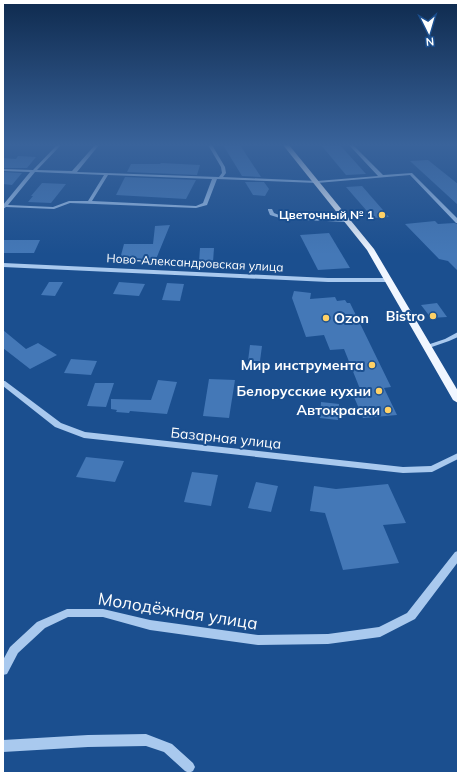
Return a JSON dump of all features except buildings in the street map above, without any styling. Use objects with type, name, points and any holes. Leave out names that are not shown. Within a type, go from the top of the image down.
[{"type":"main road","points":[[317,182],[370,250],[458,400]]},
{"type":"street","points":[[4,207],[25,181]]},
{"type":"street","points":[[89,202],[102,181]]},
{"type":"street","points":[[4,207],[54,208],[69,202],[196,207],[205,204],[216,181]]},
{"type":"street","points":[[298,181],[327,181]]},
{"type":"street","points":[[418,181],[458,222]]},
{"type":"street","points":[[270,210],[272,214],[283,218],[348,221]]},
{"type":"street","name":"Ново-Александровская улица","points":[[3,265],[320,280],[387,280]]},
{"type":"street","points":[[426,347],[447,340],[458,334]]},
{"type":"street","name":"Базарная улица","points":[[3,383],[58,425],[84,435],[403,470],[432,469],[458,456]]},
{"type":"street","name":"Молодёжная улица","points":[[3,670],[14,650],[41,625],[67,613],[103,613],[150,625],[258,640],[328,640],[380,632],[411,616],[458,555]]},
{"type":"street","points":[[3,746],[88,741],[146,740],[168,748],[189,766]]},
{"type":"place","name":"Цветочный № 1","points":[[382,215]]},
{"type":"place","name":"Bistro","points":[[433,316]]},
{"type":"place","name":"Ozon","points":[[326,318]]},
{"type":"place","name":"Мир инструмента","points":[[372,365]]},
{"type":"place","name":"Белорусские кухни","points":[[379,391]]},
{"type":"place","name":"Автокраски","points":[[388,410]]}]
